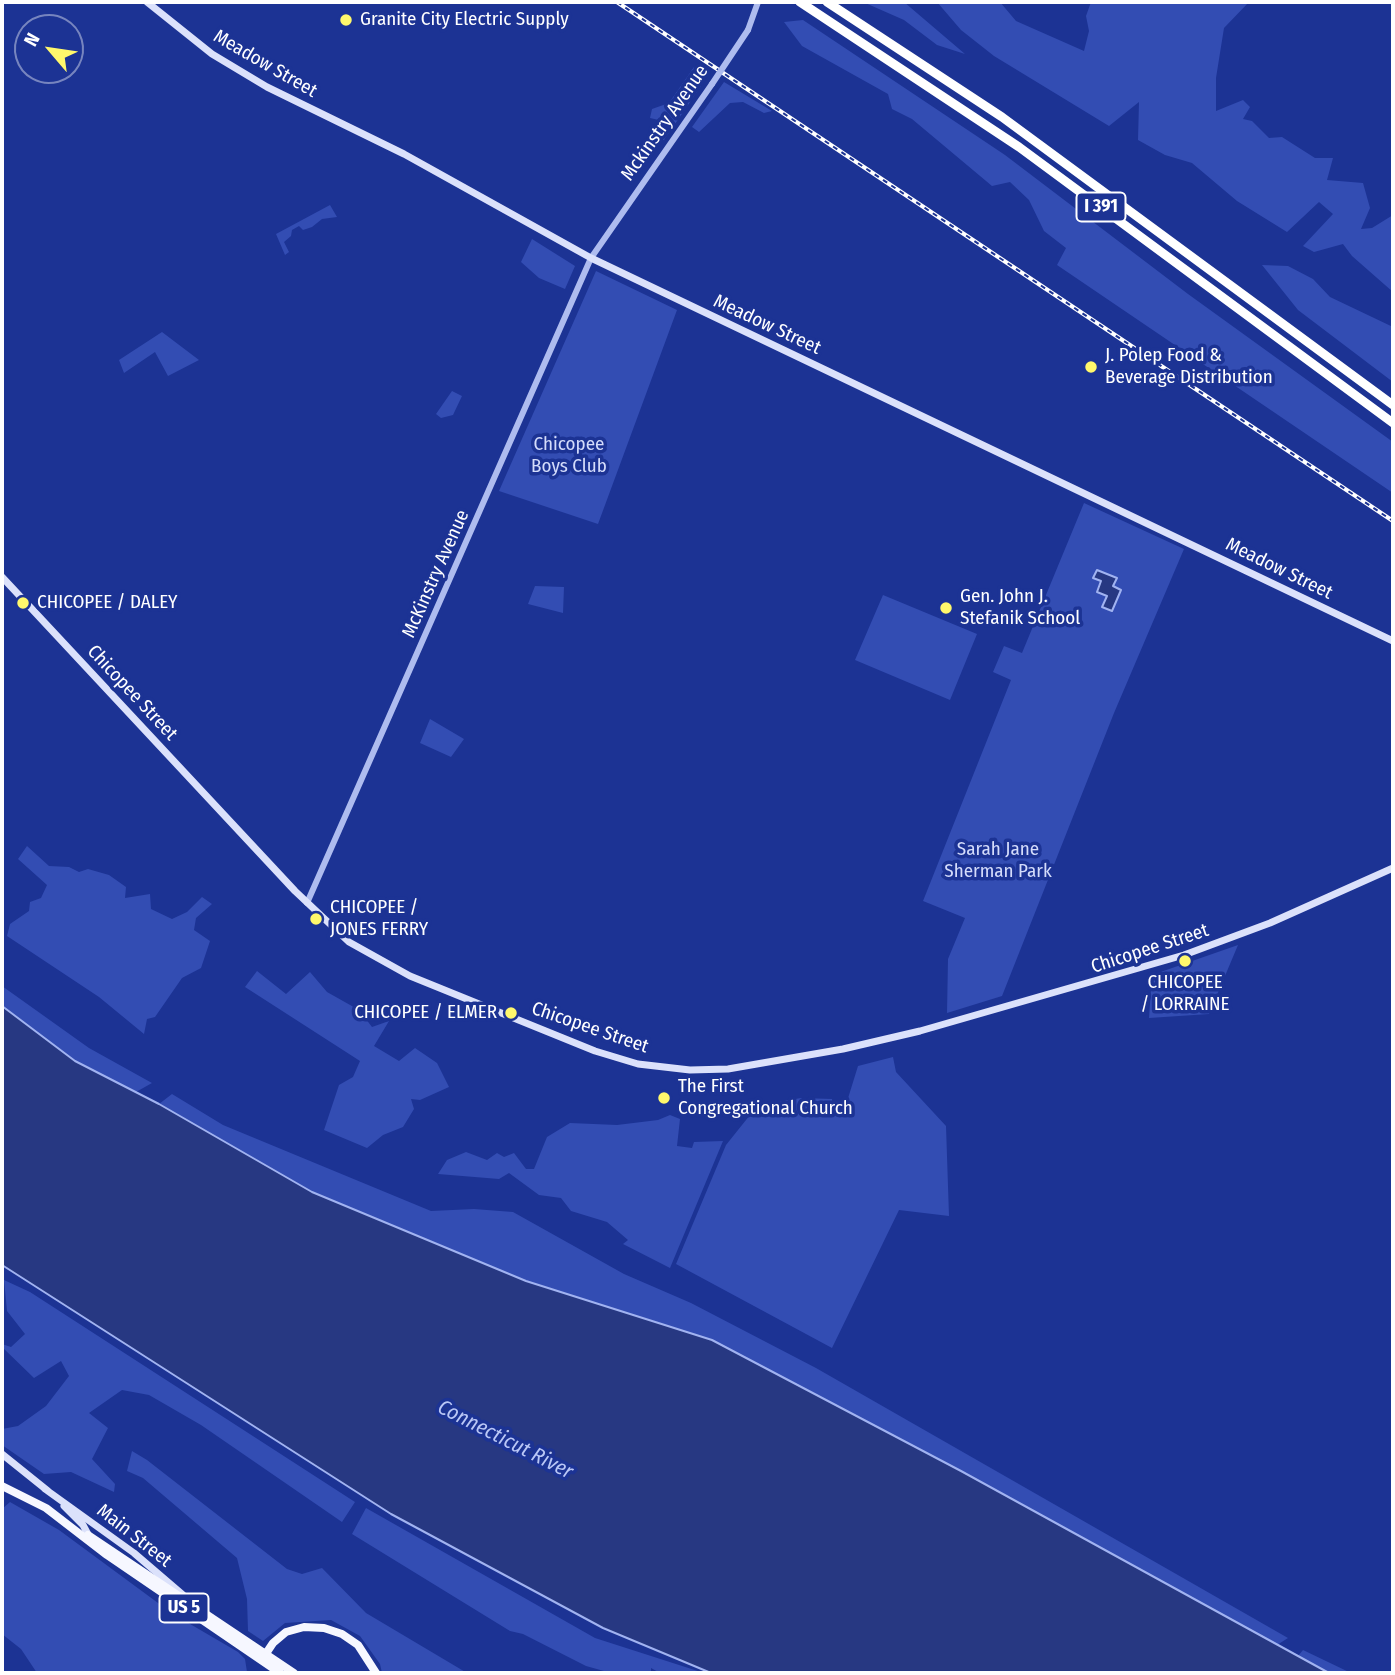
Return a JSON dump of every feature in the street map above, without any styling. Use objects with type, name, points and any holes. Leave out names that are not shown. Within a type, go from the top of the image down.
[{"type":"highway","name":"I 391","points":[[800,2],[1009,139],[1393,423]]},
{"type":"highway","name":"I 391","points":[[827,2],[1002,117],[1393,405]]},
{"type":"main road","name":"Meadow Street","points":[[147,2],[212,54],[267,87],[404,154],[592,258],[1393,641]]},
{"type":"main road","name":"Chicopee Street","points":[[2,577],[334,930],[363,951],[443,989],[616,1058],[667,1069],[715,1071],[843,1049],[1117,977],[1259,927],[1393,868]]},
{"type":"main road","name":"Main Street","points":[[2,1454],[73,1514],[93,1544]]},
{"type":"main road","name":"US 5","points":[[2,1486],[23,1495],[89,1535],[110,1552]]},
{"type":"main road","name":"Main Street","points":[[45,1489],[134,1553],[201,1611]]},
{"type":"main road","name":"US 5","points":[[70,1525],[93,1544],[110,1552]]},
{"type":"main road","name":"Main Street","points":[[110,1552],[294,1673]]},
{"type":"main road","name":"Main Street","points":[[110,1552],[280,1673]]},
{"type":"main road","points":[[265,1655],[276,1639],[290,1630],[324,1628],[342,1634],[358,1645],[376,1673]]},
{"type":"street","name":"Mckinstry Avenue","points":[[592,258],[748,30],[758,2]]},
{"type":"street","name":"McKinstry Avenue","points":[[307,902],[592,258]]},
{"type":"green space","points":[[863,2],[904,2],[965,54],[937,45],[904,20]]},
{"type":"green space","points":[[937,2],[1000,2],[1016,21],[1084,51],[1089,31],[1086,16],[1091,2],[1249,2],[1224,28],[1216,78],[1216,111],[1243,100],[1250,107],[1243,119],[1252,121],[1269,138],[1282,137],[1315,158],[1333,158],[1327,180],[1363,183],[1370,208],[1361,229],[1372,228],[1393,215],[1393,292],[1352,256],[1343,244],[1314,252],[1303,246],[1333,214],[1319,202],[1287,232],[1237,201],[1192,163],[1165,155],[1138,140],[1139,102],[1109,126],[994,56],[961,30]]},
{"type":"green space","points":[[803,20],[1005,155],[1188,294],[1393,442],[1393,493],[1057,265],[1066,248],[1044,231],[1029,200],[1010,182],[992,186],[912,119],[892,109],[888,94],[802,46],[784,22]]},
{"type":"green space","points":[[694,67],[704,70],[701,86],[664,140],[658,137],[663,121],[650,118],[652,109],[669,103]]},
{"type":"green space","points":[[724,82],[772,111],[764,113],[743,102],[730,103],[699,132],[692,127]]},
{"type":"green space","points":[[330,205],[337,217],[322,219],[303,230],[299,226],[292,230],[291,236],[284,242],[289,252],[285,255],[276,234]]},
{"type":"green space","points":[[532,239],[575,266],[565,289],[539,278],[521,262]]},
{"type":"green space","points":[[1262,265],[1288,266],[1313,279],[1330,297],[1393,327],[1393,382],[1298,310]]},
{"type":"green space","name":"Chicopee Boys Club","points":[[596,271],[677,310],[598,524],[499,491]]},
{"type":"green space","points":[[162,332],[199,360],[168,376],[155,352],[124,373],[119,360]]},
{"type":"green space","points":[[452,391],[462,396],[453,415],[441,418],[436,414]]},
{"type":"green space","name":"Sarah Jane Sherman Park","points":[[1084,503],[1184,549],[1114,713],[1002,996],[947,1013],[948,959],[965,918],[923,901],[1011,680],[993,672],[1004,646],[1022,653]]},
{"type":"green space","points":[[535,586],[564,587],[563,613],[528,604]]},
{"type":"green space","points":[[883,595],[977,634],[950,700],[855,660]]},
{"type":"green space","points":[[430,719],[464,739],[451,757],[420,743]]},
{"type":"green space","points":[[27,846],[49,866],[69,867],[79,872],[88,869],[109,875],[126,887],[125,898],[150,894],[151,909],[172,919],[187,912],[202,897],[212,904],[196,918],[194,930],[210,941],[201,968],[182,978],[155,1017],[147,1019],[144,1034],[99,997],[7,936],[10,924],[29,911],[30,902],[41,898],[47,885],[18,859]]},
{"type":"green space","points":[[1238,945],[1209,1014],[1149,1018],[1152,975]]},
{"type":"green space","points":[[257,971],[286,994],[310,972],[327,992],[359,1010],[372,1027],[389,1021],[374,1046],[399,1061],[415,1048],[437,1063],[449,1087],[420,1100],[411,1099],[414,1109],[403,1127],[383,1135],[367,1148],[324,1130],[339,1085],[353,1077],[360,1061],[245,987]]},
{"type":"green space","points":[[2,986],[89,1048],[152,1083],[136,1092],[75,1061],[2,1006]]},
{"type":"green space","points":[[893,1057],[896,1072],[946,1126],[949,1216],[899,1210],[832,1348],[676,1264],[726,1145],[754,1110],[761,1105],[801,1098],[832,1099],[833,1108],[845,1108],[858,1066]]},
{"type":"green space","points":[[172,1094],[223,1125],[431,1211],[474,1209],[513,1212],[624,1274],[691,1303],[816,1368],[1288,1638],[1277,1645],[712,1340],[526,1281],[312,1192],[159,1104]]},
{"type":"green space","points":[[670,1115],[680,1119],[677,1146],[692,1148],[694,1142],[723,1141],[670,1268],[623,1244],[628,1240],[607,1222],[571,1211],[561,1198],[539,1195],[509,1173],[499,1179],[438,1174],[447,1160],[466,1152],[487,1160],[497,1153],[504,1157],[514,1153],[526,1169],[534,1169],[547,1137],[570,1123],[617,1125],[658,1120]]},
{"type":"green space","points":[[4,1280],[30,1292],[355,1502],[342,1522],[201,1425],[149,1395],[122,1390],[89,1413],[108,1428],[92,1459],[115,1484],[114,1492],[71,1472],[44,1474],[2,1445],[2,1429],[18,1426],[46,1406],[69,1376],[61,1361],[34,1378],[2,1347],[2,1344],[11,1347],[25,1334],[7,1311]]},
{"type":"green space","points":[[132,1451],[287,1569],[302,1574],[322,1568],[366,1613],[467,1673],[382,1673],[380,1664],[360,1636],[331,1620],[285,1623],[263,1641],[248,1631],[247,1599],[237,1558],[143,1478],[127,1471]]},
{"type":"green space","points":[[10,1502],[59,1530],[173,1614],[238,1652],[245,1659],[247,1672],[37,1673],[21,1649],[2,1634],[2,1509]]},
{"type":"green space","points":[[366,1508],[595,1638],[704,1673],[660,1673],[651,1668],[651,1673],[611,1673],[586,1666],[523,1634],[510,1631],[352,1534]]},
{"type":"green space","points":[[1303,1650],[1351,1673],[1329,1673],[1298,1656]]},
{"type":"water","points":[[1097,570],[1117,578],[1113,586],[1121,590],[1112,611],[1102,607],[1107,596],[1097,592],[1101,581],[1093,578]]},
{"type":"water","name":"Connecticut River","points":[[2,1006],[75,1061],[159,1104],[312,1192],[526,1281],[712,1340],[961,1471],[1329,1673],[711,1673],[603,1628],[391,1514],[2,1265]]},
{"type":"railway","points":[[617,2],[1393,521]]},
{"type":"place","name":"Granite City Electric Supply","points":[[346,20]]},
{"type":"place","name":"J. Polep Food & Beverage Distribution","points":[[1091,367]]},
{"type":"place","name":"CHICOPEE / DALEY","points":[[23,603]]},
{"type":"place","name":"Gen. John J. Stefanik School","points":[[946,608]]},
{"type":"place","name":"CHICOPEE / JONES FERRY","points":[[316,919]]},
{"type":"place","name":"CHICOPEE / LORRAINE","points":[[1185,961]]},
{"type":"place","name":"CHICOPEE / ELMER","points":[[511,1013]]},
{"type":"place","name":"The First Congregational Church","points":[[664,1098]]}]
